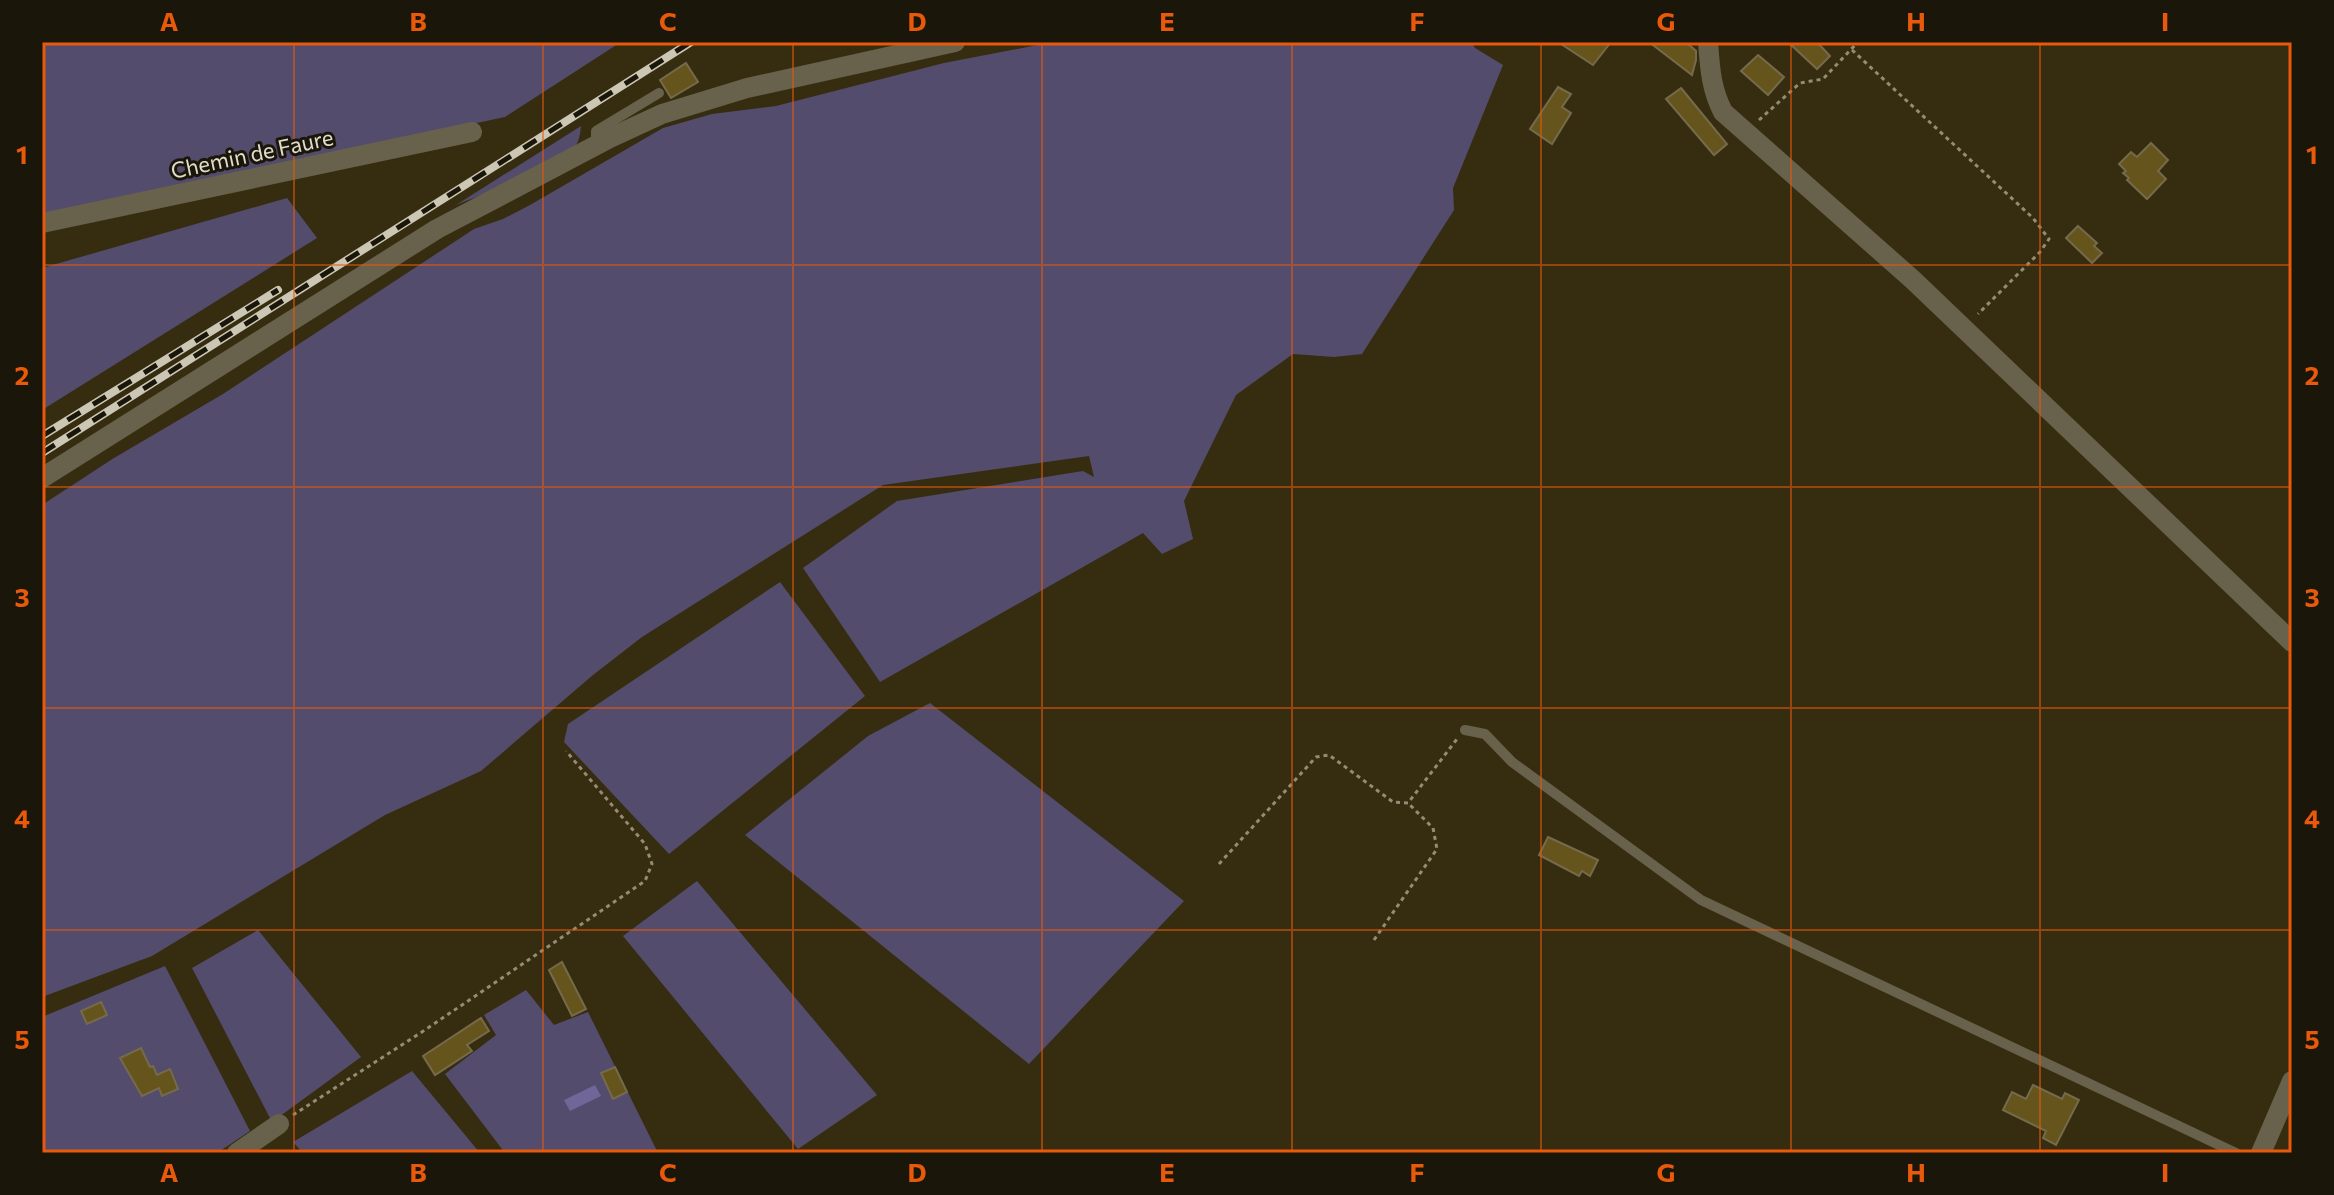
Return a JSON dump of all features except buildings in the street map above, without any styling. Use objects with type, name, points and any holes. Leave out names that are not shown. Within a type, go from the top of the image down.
[{"type":"street","points":[[42,478],[437,229],[596,146],[689,104],[761,84],[955,42]]},
{"type":"street","points":[[1708,42],[1714,95],[1723,112],[1821,197],[1964,329],[2292,642]]},
{"type":"street","name":"Chemin de Faure","points":[[42,223],[472,132]]},
{"type":"street","points":[[2261,1153],[2292,1081]]},
{"type":"street","points":[[237,1153],[279,1124]]},
{"type":"lane","points":[[596,146],[596,131],[659,93]]},
{"type":"lane","points":[[1465,730],[1485,734],[1512,762],[1701,900],[2236,1153]]},
{"type":"path","points":[[1744,133],[1800,83],[1823,79],[1858,42]]},
{"type":"path","points":[[1852,50],[2033,218],[2049,239],[1964,329]]},
{"type":"path","points":[[1408,803],[1465,730]]},
{"type":"path","points":[[279,1124],[425,1030],[645,881],[652,864],[645,844],[566,751]]},
{"type":"path","points":[[1219,864],[1316,757],[1329,755],[1393,802],[1408,803],[1433,828],[1437,849],[1374,940]]},
{"type":"shaded area","points":[[48,42],[621,42],[505,117],[42,215],[42,50]]},
{"type":"shaded area","points":[[1053,42],[1471,42],[1475,48],[1503,65],[1453,188],[1454,210],[1362,354],[1334,357],[1293,354],[1236,395],[1184,501],[1193,539],[1162,554],[1143,533],[880,682],[803,568],[897,501],[1083,471],[1094,477],[1089,456],[883,485],[642,637],[481,771],[385,815],[152,956],[42,997],[42,505],[114,458],[223,394],[474,229],[530,205],[663,128],[712,114],[776,106],[944,63]]},
{"type":"shaded area","points":[[581,126],[576,145],[555,162],[456,205]]},
{"type":"shaded area","points":[[287,198],[317,238],[42,410],[42,268]]},
{"type":"shaded area","points":[[780,582],[865,696],[669,854],[564,742],[568,724]]},
{"type":"shaded area","points":[[930,703],[1184,901],[1029,1064],[745,835],[868,736]]},
{"type":"shaded area","points":[[697,881],[877,1095],[798,1149],[623,936]]},
{"type":"shaded area","points":[[258,930],[361,1057],[272,1122],[192,968]]},
{"type":"shaded area","points":[[165,966],[250,1131],[217,1153],[42,1153],[42,1017]]},
{"type":"shaded area","points":[[526,990],[554,1025],[588,1012],[658,1153],[505,1153],[445,1074],[496,1035],[484,1015]]},
{"type":"shaded area","points":[[412,1071],[480,1153],[303,1153],[293,1142]]},
{"type":"shaded area","points":[[595,1085],[601,1096],[570,1111],[564,1100]]},
{"type":"railway","points":[[42,453],[691,42]]},
{"type":"railway","points":[[42,436],[278,290]]}]
